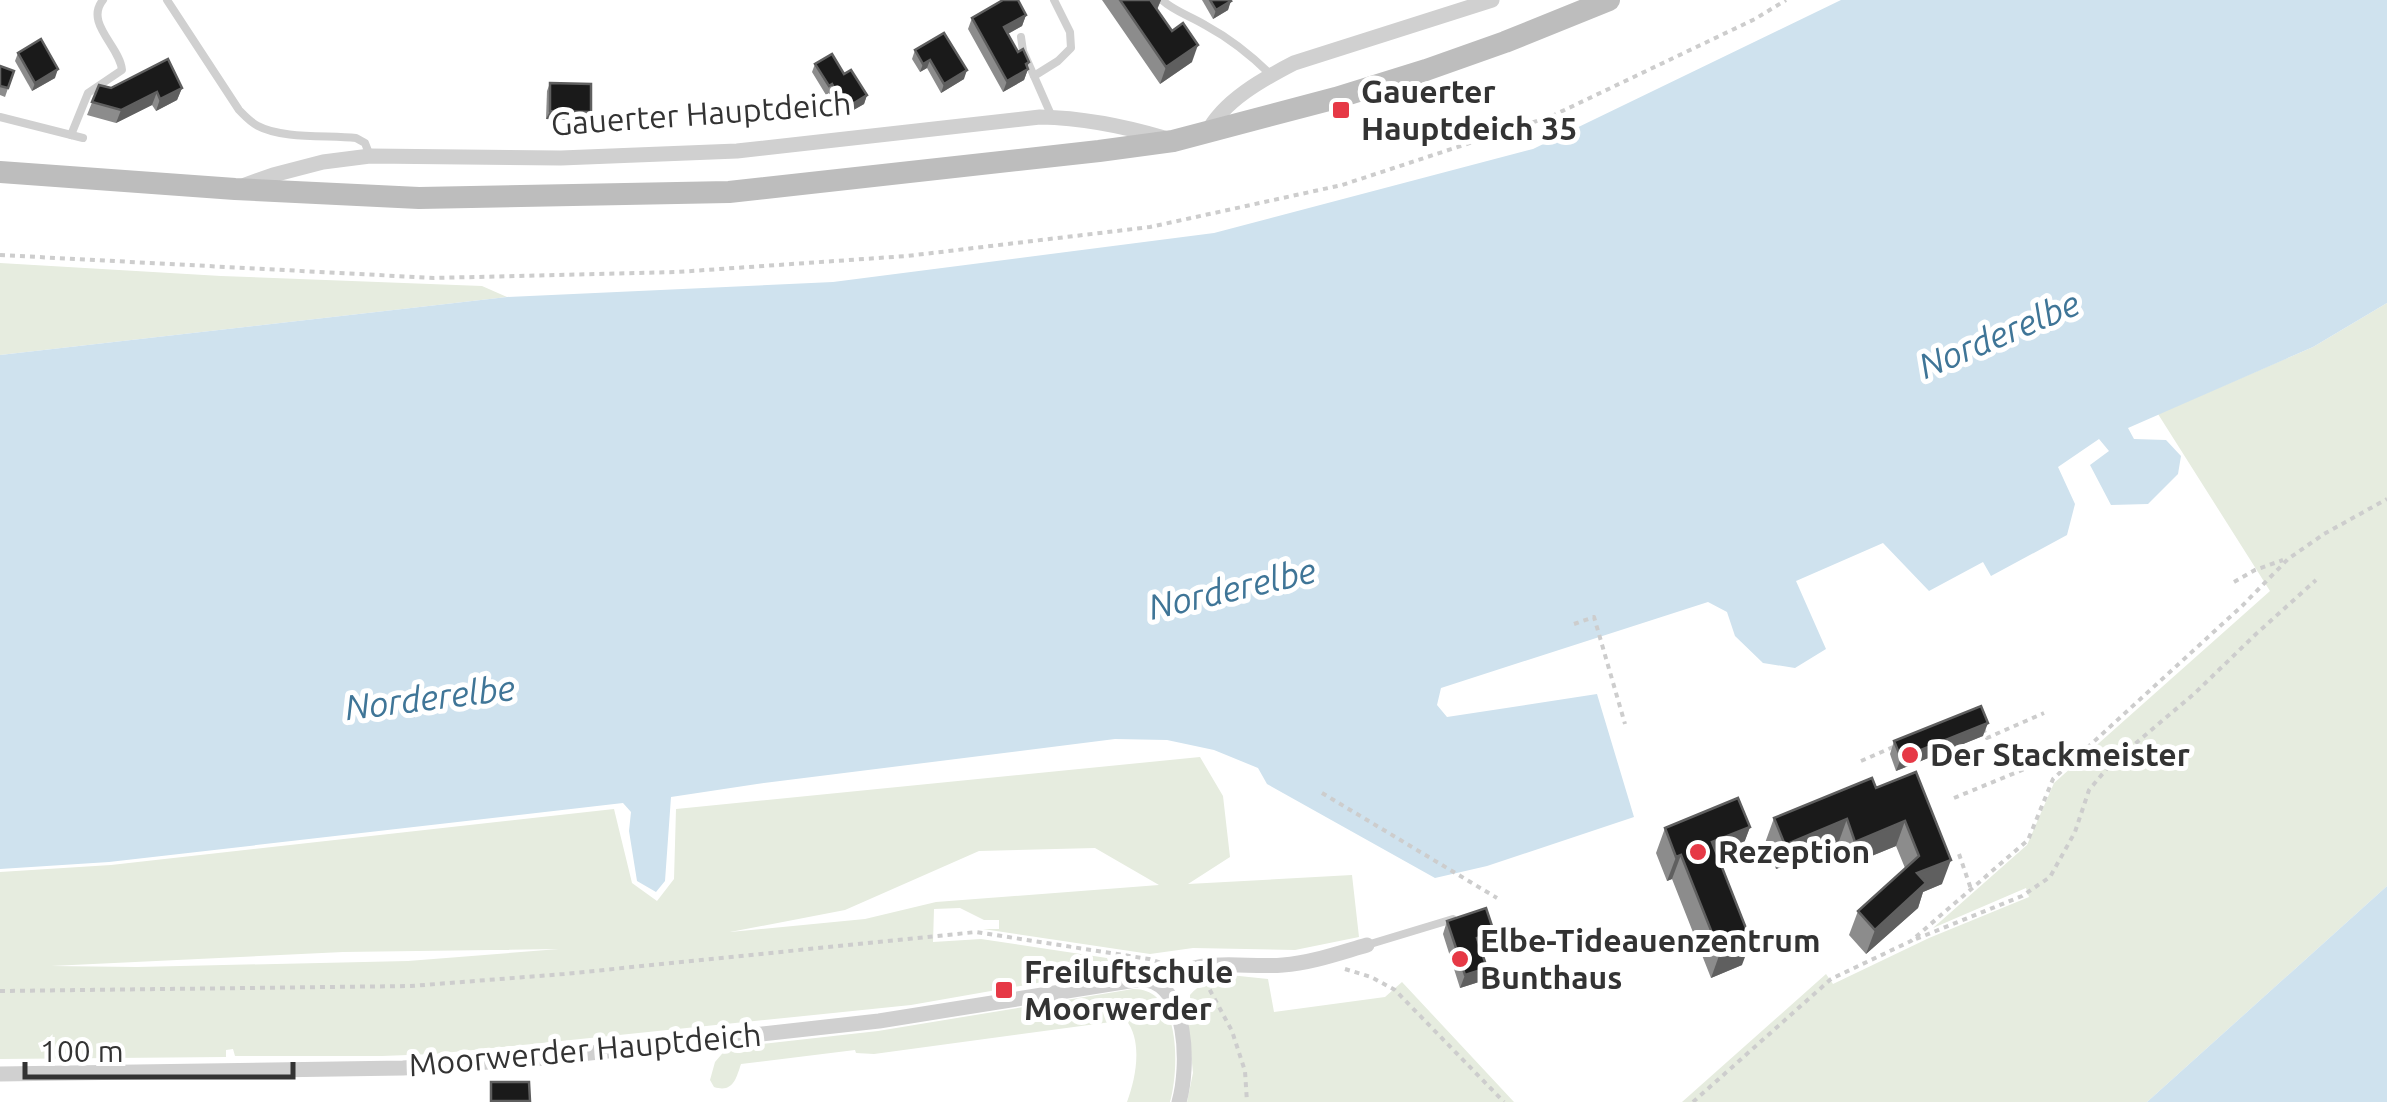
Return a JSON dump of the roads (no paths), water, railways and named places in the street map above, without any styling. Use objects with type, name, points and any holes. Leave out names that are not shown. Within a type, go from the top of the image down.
[{"type":"street","points":[[1207,132],[1216,115],[1271,74],[1294,63],[1492,0]]},
{"type":"street","name":"Gauerter Hauptdeich","points":[[0,172],[419,198],[730,192],[1173,140],[1426,70],[1609,0]]},
{"type":"street","name":"Gauerter Hauptdeich","points":[[235,189],[323,162],[370,156],[561,158],[737,151],[1052,117],[1138,130],[1173,140]]},
{"type":"street","points":[[1179,1102],[1185,1056],[1178,1013],[1163,986],[1176,974],[1244,964],[1281,966],[1367,945]]},
{"type":"street","name":"Moorwerder Hauptdeich","points":[[0,1074],[402,1068],[545,1058],[879,1021],[1142,979],[1163,986]]},
{"type":"lane","points":[[71,134],[88,94],[122,70],[96,13],[103,0]]},
{"type":"lane","points":[[166,0],[251,122],[280,133],[356,138],[365,143],[370,156]]},
{"type":"lane","points":[[1034,76],[1071,48],[1070,32],[1054,0]]},
{"type":"lane","points":[[1162,0],[1230,40],[1271,74]]},
{"type":"lane","points":[[1021,37],[1022,51],[1052,117]]},
{"type":"lane","points":[[0,116],[83,138]]},
{"type":"lane","points":[[1367,945],[1466,915]]},
{"type":"water","name":"Norderelbe","points":[[1841,0],[2387,0],[2387,303],[2313,347],[2128,428],[2134,439],[2166,440],[2181,456],[2178,474],[2148,504],[2111,505],[2090,465],[2109,451],[2099,439],[2058,467],[2075,504],[2067,535],[1991,576],[1983,562],[1929,591],[1883,543],[1796,581],[1826,649],[1795,668],[1763,663],[1735,636],[1727,612],[1708,602],[1441,688],[1437,705],[1447,717],[1597,694],[1634,817],[1487,866],[1435,878],[1267,784],[1258,768],[1214,750],[1167,740],[1115,739],[671,797],[665,881],[656,892],[637,881],[629,831],[631,812],[623,803],[109,862],[0,869],[0,355],[507,297],[833,282],[1214,233],[1533,149]]},
{"type":"water","points":[[2387,886],[2387,1102],[2147,1102]]},
{"type":"place","name":"Gauerter Hauptdeich 35","points":[[1341,110]]},
{"type":"place","name":"Der Stackmeister","points":[[1910,755]]},
{"type":"place","name":"Rezeption","points":[[1698,852]]},
{"type":"place","name":"Elbe-Tideauenzentrum Bunthaus","points":[[1460,959]]},
{"type":"place","name":"Freiluftschule Moorwerder","points":[[1004,990]]}]
